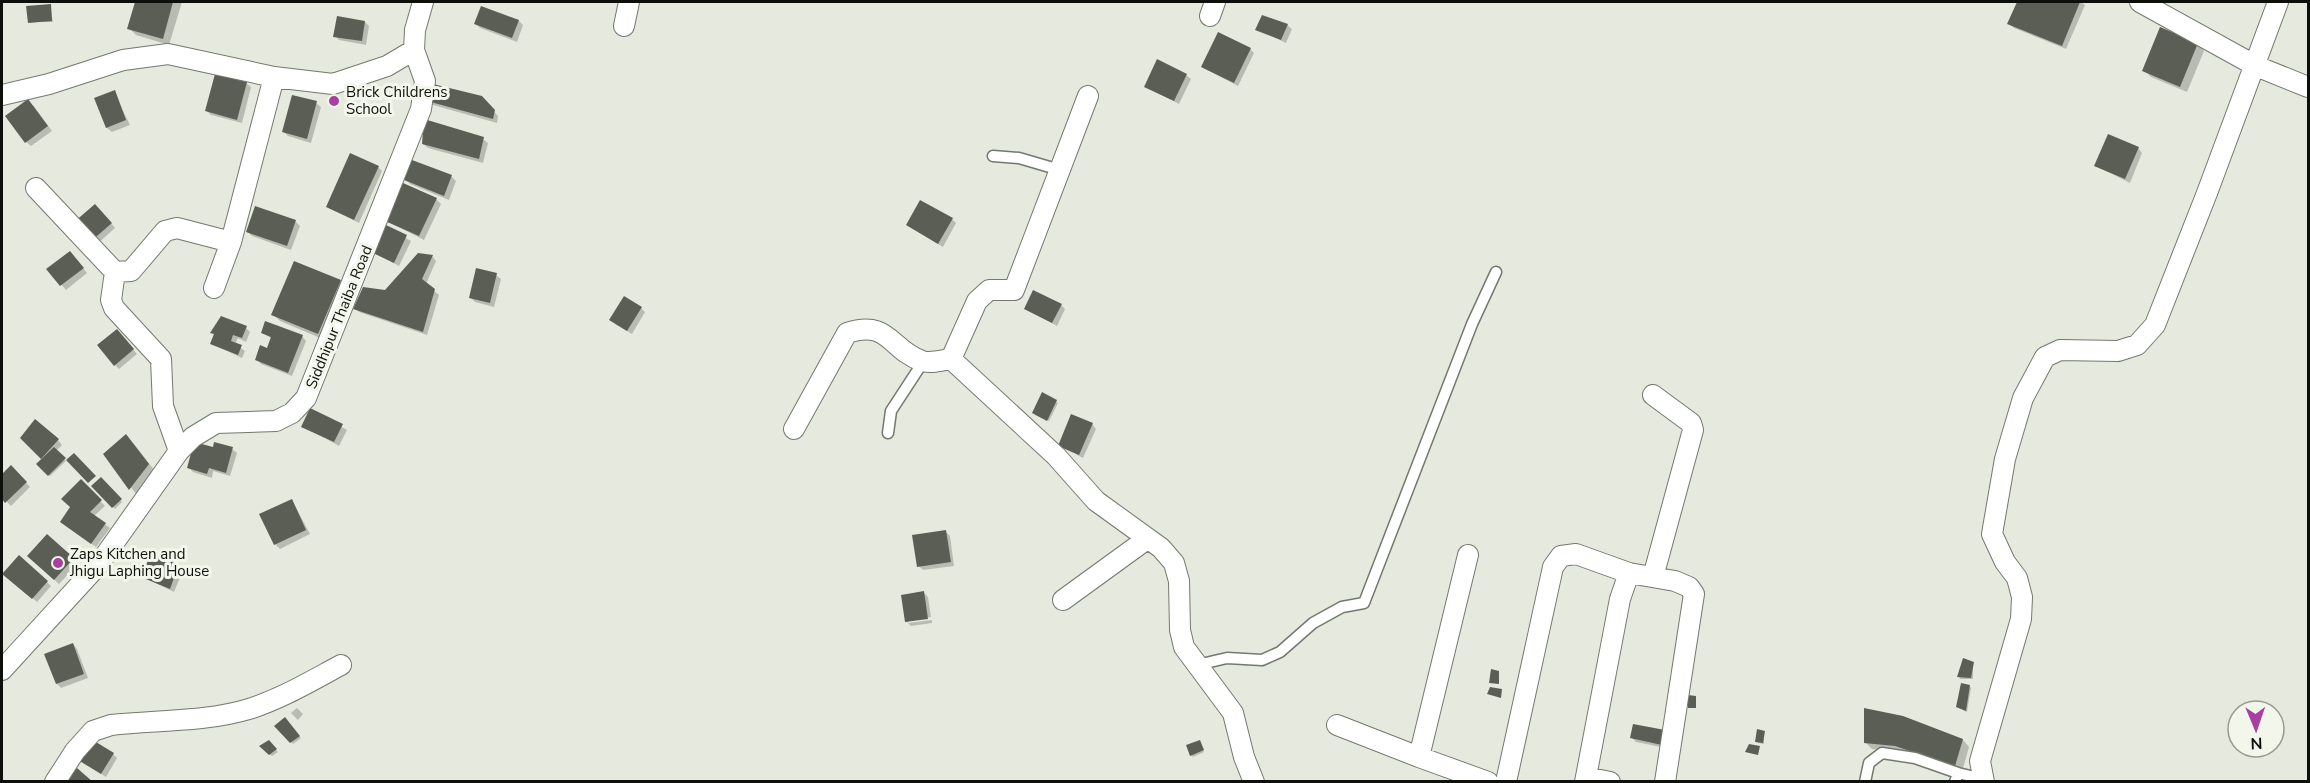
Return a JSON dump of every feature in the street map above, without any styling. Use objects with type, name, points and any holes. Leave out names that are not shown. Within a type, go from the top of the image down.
[{"type":"street","name":"Siddhipur Thaiba Road","points":[[2,670],[99,564],[179,451],[193,437],[216,423],[276,421],[292,413],[306,398],[420,109],[425,81],[414,50],[415,30],[423,2]]},
{"type":"street","points":[[624,26],[629,2]]},
{"type":"street","points":[[2140,2],[2256,66],[2308,87]]},
{"type":"street","points":[[1983,780],[1980,760],[2021,620],[2022,597],[2017,578],[2005,562],[1992,534],[2003,469],[2023,398],[2045,357],[2060,350],[2118,351],[2137,345],[2155,325],[2256,66],[2278,2]]},
{"type":"street","points":[[2,95],[49,84],[123,60],[168,54],[274,77],[333,84],[387,66],[414,50]]},
{"type":"street","points":[[214,288],[231,242],[274,77]]},
{"type":"street","points":[[951,359],[977,301],[989,290],[1014,290],[1088,96]]},
{"type":"street","points":[[36,188],[115,272]]},
{"type":"street","points":[[115,272],[131,271],[165,231],[177,228],[231,242]]},
{"type":"street","points":[[115,272],[111,300],[114,308],[161,359],[164,406],[179,451]]},
{"type":"street","points":[[794,429],[847,333],[861,329],[877,330],[923,362],[951,359],[1056,456],[1096,501],[1161,548],[1174,563],[1179,581],[1180,630],[1184,647],[1233,713],[1244,757],[1254,782]]},
{"type":"street","points":[[1653,395],[1690,423],[1693,430],[1653,577]]},
{"type":"street","points":[[1063,600],[1147,539]]},
{"type":"street","points":[[1506,782],[1553,567],[1561,556],[1576,554],[1629,573],[1675,581],[1689,587],[1694,594],[1665,782]]},
{"type":"street","points":[[1419,757],[1468,555]]},
{"type":"street","points":[[1610,782],[1585,779],[1620,598],[1629,573]]},
{"type":"street","points":[[55,782],[75,751],[93,731],[111,725],[231,714],[280,697],[341,665]]},
{"type":"street","points":[[1337,725],[1419,757],[1444,775],[1488,782]]},
{"type":"lane","points":[[993,156],[1019,158],[1060,170]]},
{"type":"lane","points":[[1197,665],[1227,658],[1262,660],[1280,652],[1313,623],[1342,607],[1364,603],[1472,324],[1496,272]]},
{"type":"lane","points":[[888,433],[891,411],[923,362]]},
{"type":"lane","points":[[1865,782],[1869,763],[1882,753],[1915,758],[1957,777],[1983,780]]},
{"type":"building","points":[[135,2],[173,2],[163,39],[127,29]]},
{"type":"building","points":[[2017,2],[2080,2],[2062,46],[2007,24]]},
{"type":"building","points":[[51,4],[52,21],[28,23],[26,6]]},
{"type":"building","points":[[481,6],[519,20],[512,38],[474,24]]},
{"type":"building","points":[[1262,15],[1288,24],[1281,40],[1255,30]]},
{"type":"building","points":[[337,16],[365,21],[362,41],[333,37]]},
{"type":"building","points":[[2160,27],[2198,43],[2180,87],[2142,71]]},
{"type":"building","points":[[1218,32],[1251,48],[1234,83],[1201,67]]},
{"type":"building","points":[[1157,59],[1187,74],[1174,101],[1144,87]]},
{"type":"building","points":[[215,74],[247,82],[237,120],[205,111]]},
{"type":"building","points":[[433,84],[482,96],[495,110],[493,119],[427,101]]},
{"type":"building","points":[[115,90],[126,120],[106,128],[94,98]]},
{"type":"building","points":[[292,95],[317,101],[307,139],[282,132]]},
{"type":"building","points":[[28,99],[48,126],[25,143],[5,116]]},
{"type":"building","points":[[424,119],[484,137],[479,159],[422,144]]},
{"type":"building","points":[[2108,134],[2139,147],[2125,179],[2094,166]]},
{"type":"building","points":[[350,153],[379,166],[354,220],[326,207]]},
{"type":"building","points":[[412,160],[452,175],[444,196],[404,180]]},
{"type":"building","points":[[403,183],[437,198],[419,236],[385,221]]},
{"type":"building","points":[[920,200],[953,218],[938,244],[906,225]]},
{"type":"building","points":[[95,204],[112,223],[90,242],[73,223]]},
{"type":"building","points":[[255,206],[296,220],[287,246],[246,232]]},
{"type":"building","points":[[386,225],[407,235],[394,263],[373,253]]},
{"type":"building","points":[[70,251],[84,268],[60,286],[46,269]]},
{"type":"building","points":[[418,253],[433,255],[422,279],[435,289],[423,332],[353,309],[363,287],[385,290]]},
{"type":"building","points":[[294,261],[341,280],[318,334],[271,315]]},
{"type":"building","points":[[476,268],[497,273],[490,303],[469,298]]},
{"type":"building","points":[[1033,290],[1062,304],[1052,323],[1024,309]]},
{"type":"building","points":[[624,296],[642,307],[627,331],[609,320]]},
{"type":"building","points":[[221,316],[247,326],[242,338],[233,335],[231,341],[242,345],[238,355],[210,344],[214,334],[210,333]]},
{"type":"building","points":[[265,321],[303,335],[288,373],[255,360],[260,345],[267,348],[271,337],[261,333]]},
{"type":"building","points":[[117,329],[134,349],[114,366],[97,345]]},
{"type":"building","points":[[1042,392],[1057,400],[1047,421],[1032,413]]},
{"type":"building","points":[[310,408],[343,424],[334,442],[301,427]]},
{"type":"building","points":[[1071,414],[1093,423],[1079,455],[1058,446]]},
{"type":"building","points":[[35,419],[59,439],[41,459],[20,438]]},
{"type":"building","points":[[126,434],[149,464],[129,490],[103,454]]},
{"type":"building","points":[[194,442],[213,447],[214,442],[233,447],[226,473],[209,468],[207,474],[187,468]]},
{"type":"building","points":[[54,447],[66,458],[48,476],[36,464]]},
{"type":"building","points":[[74,453],[96,476],[88,483],[66,460]]},
{"type":"building","points":[[11,465],[27,482],[5,503],[2,499],[2,474]]},
{"type":"building","points":[[101,477],[122,499],[112,508],[91,486]]},
{"type":"building","points":[[81,479],[102,500],[90,512],[106,523],[91,544],[60,522],[70,507],[61,499]]},
{"type":"building","points":[[292,499],[306,530],[274,545],[259,514]]},
{"type":"building","points":[[946,530],[951,562],[917,567],[912,535]]},
{"type":"building","points":[[47,534],[74,558],[54,580],[27,556]]},
{"type":"building","points":[[151,553],[179,564],[170,589],[141,577]]},
{"type":"building","points":[[19,555],[48,581],[32,599],[2,574]]},
{"type":"building","points":[[924,591],[928,619],[905,622],[901,595]]},
{"type":"building","points":[[73,643],[84,674],[56,684],[44,654]]},
{"type":"building","points":[[1963,658],[1974,662],[1971,678],[1957,677]]},
{"type":"building","points":[[1491,669],[1499,671],[1499,684],[1489,683]]},
{"type":"building","points":[[1961,683],[1970,685],[1966,711],[1956,707]]},
{"type":"building","points":[[1490,687],[1502,689],[1501,698],[1487,694]]},
{"type":"building","points":[[1688,695],[1696,696],[1696,708],[1688,708]]},
{"type":"building","points":[[1864,708],[1903,716],[1963,739],[1955,766],[1895,746],[1864,743]]},
{"type":"building","points":[[285,717],[300,736],[290,743],[274,726]]},
{"type":"building","points":[[1633,724],[1665,730],[1662,745],[1630,738]]},
{"type":"building","points":[[1757,729],[1765,731],[1763,743],[1755,742]]},
{"type":"building","points":[[91,739],[114,753],[101,774],[78,760]]},
{"type":"building","points":[[269,740],[277,749],[269,755],[259,746]]},
{"type":"building","points":[[1200,740],[1204,750],[1190,756],[1186,745]]},
{"type":"building","points":[[1749,744],[1760,746],[1758,755],[1745,752]]},
{"type":"building","points":[[77,768],[93,782],[65,782]]},
{"type":"place","name":"Brick Childrens School","points":[[334,101]]},
{"type":"place","name":"Zaps Kitchen and Jhigu Laphing House","points":[[58,563]]}]
